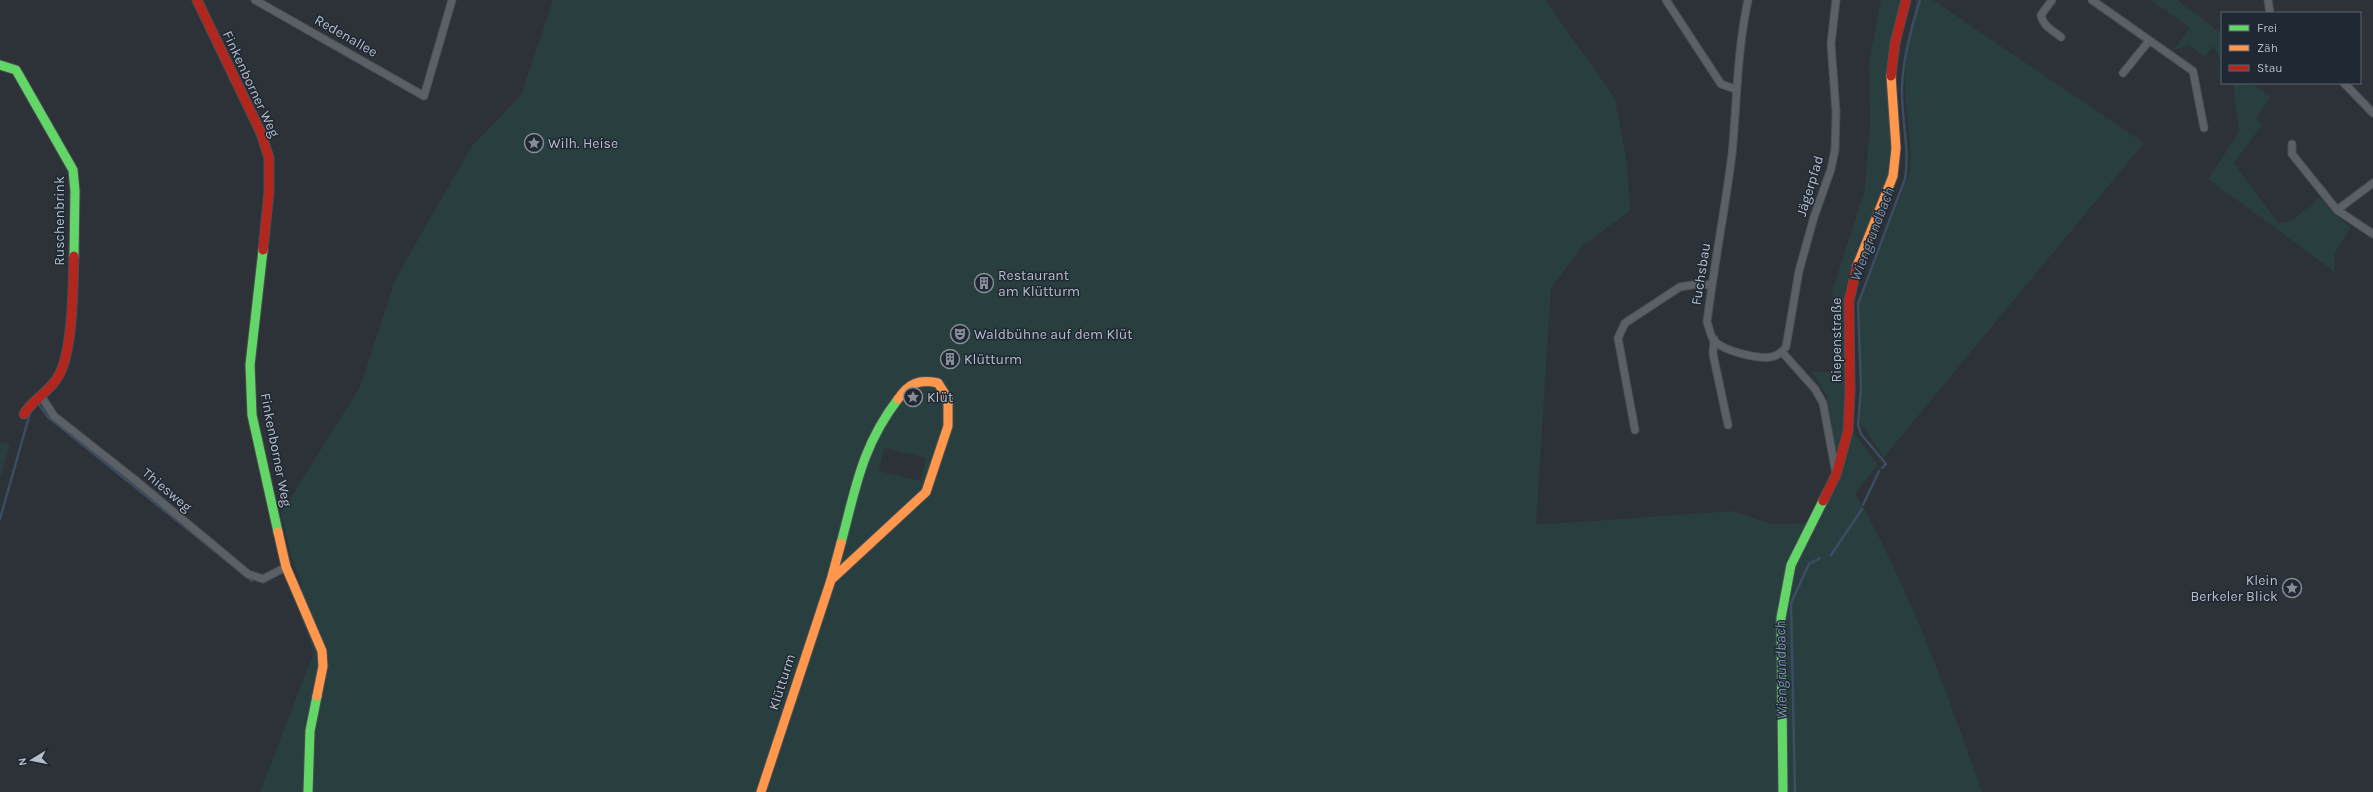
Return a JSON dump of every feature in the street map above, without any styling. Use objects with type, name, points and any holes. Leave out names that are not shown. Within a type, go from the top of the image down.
[{"type":"street","name":"Finkenborner Weg","points":[[197,0],[261,134],[269,158],[269,192],[250,365],[249,389],[252,415],[286,567],[322,650],[323,666],[310,730],[308,792]]},
{"type":"street","name":"Redenallee","points":[[255,0],[424,96],[452,0]]},
{"type":"street","points":[[1666,0],[1721,84],[1735,89]]},
{"type":"street","name":"Fuchsbau","points":[[1714,339],[1707,322],[1711,285],[1725,205],[1732,152],[1735,89],[1748,0]]},
{"type":"street","name":"Jägerpfad","points":[[1782,352],[1789,339],[1799,271],[1814,217],[1831,169],[1835,150],[1836,112],[1831,44],[1836,0]]},
{"type":"street","name":"Riepenstraße","points":[[1783,792],[1781,618],[1791,565],[1806,539],[1836,475],[1848,431],[1850,391],[1848,301],[1853,278],[1893,176],[1897,160],[1898,144],[1891,89],[1891,69],[1906,0]]},
{"type":"street","points":[[2052,0],[2041,15],[2042,20],[2045,25],[2061,37]]},
{"type":"street","points":[[2092,0],[2193,71],[2204,128]]},
{"type":"street","points":[[2268,0],[2270,12]]},
{"type":"street","points":[[2123,73],[2149,41]]},
{"type":"street","name":"Ruschenbrink","points":[[0,65],[16,70],[73,170],[75,191],[73,304],[64,361],[59,376],[41,396],[28,407],[24,414]]},
{"type":"street","points":[[2345,84],[2373,113]]},
{"type":"street","points":[[2292,144],[2292,154],[2336,210],[2373,234]]},
{"type":"street","points":[[2336,210],[2373,183]]},
{"type":"street","points":[[1634,430],[1618,338],[1625,323],[1680,286],[1698,284],[1711,285]]},
{"type":"street","points":[[1714,339],[1723,347],[1748,355],[1765,358],[1782,352],[1815,389],[1822,403],[1836,475]]},
{"type":"street","points":[[1714,339],[1713,354],[1728,425]]},
{"type":"street","name":"Klütturm","points":[[761,792],[831,580],[865,453],[880,422],[905,389],[915,382],[924,380],[938,383],[948,399],[948,426],[926,492],[831,580]]},
{"type":"street","name":"Thiesweg","points":[[41,396],[54,416],[248,574],[263,579],[286,567]]},
{"type":"green space","name":"Klüt","points":[[553,0],[1545,0],[1615,98],[1627,164],[1630,211],[1582,246],[1551,288],[1536,525],[1733,511],[1771,524],[1814,523],[1848,431],[1854,433],[1878,465],[1855,493],[1893,565],[1909,602],[1955,715],[1982,792],[260,792],[314,652],[291,591],[302,585],[292,559],[281,513],[360,387],[395,280],[436,208],[472,146],[521,95]],"holes":[[[884,448],[926,458],[921,481],[879,471]]]},
{"type":"green space","points":[[1881,0],[1901,0],[1890,45],[1893,131],[1890,174],[1848,276],[1844,298],[1846,395],[1842,432],[1836,455],[1827,396],[1812,372],[1839,372],[1832,291],[1865,189],[1870,122],[1869,61]]},
{"type":"green space","points":[[1916,0],[1933,0],[2144,143],[1884,457],[1860,423],[1859,303],[1910,172],[1905,78],[1907,55]]},
{"type":"green space","points":[[2151,0],[2177,0],[2221,33],[2221,61],[2213,46],[2205,57],[2189,45],[2172,51],[2190,28]]},
{"type":"green space","points":[[2233,84],[2253,84],[2270,97],[2256,118],[2262,125],[2234,163],[2278,223],[2292,221],[2319,197],[2333,213],[2351,227],[2334,254],[2335,272],[2208,179],[2239,132]]},
{"type":"green space","points":[[0,442],[10,444],[0,480]]},
{"type":"waterway","name":"Wiengrundbach","points":[[1882,468],[1886,464],[1861,434],[1858,425],[1861,387],[1858,304],[1905,179],[1906,144],[1902,87],[1908,43],[1920,0]]},
{"type":"waterway","points":[[37,402],[48,417],[252,581]]},
{"type":"waterway","points":[[0,519],[30,413]]},
{"type":"waterway","name":"Wiengrundbach","points":[[1863,505],[1879,471]]},
{"type":"waterway","name":"Wiengrundbach","points":[[1831,555],[1862,509]]},
{"type":"waterway","name":"Wiengrundbach","points":[[1795,792],[1791,603],[1809,564],[1820,558]]},
{"type":"traffic: fast","points":[[0,65],[16,70],[73,170],[75,191],[74,256]]},
{"type":"traffic: fast","points":[[263,250],[250,365],[252,415],[278,532]]},
{"type":"traffic: fast","points":[[841,543],[856,485],[868,450],[876,433],[898,399]]},
{"type":"traffic: fast","points":[[1783,792],[1781,618],[1791,565],[1823,501]]},
{"type":"traffic: fast","points":[[308,792],[310,731],[317,696]]},
{"type":"traffic: slow","points":[[1857,266],[1893,176],[1896,148],[1891,76]]},
{"type":"traffic: slow","points":[[831,580],[926,492],[948,426],[948,399],[938,383],[931,382],[920,382],[910,386],[898,399]]},
{"type":"traffic: slow","points":[[278,532],[286,567],[322,651],[323,666],[317,696]]},
{"type":"traffic: slow","points":[[761,792],[831,580],[841,543]]},
{"type":"traffic: jam","points":[[197,0],[261,133],[269,158],[269,192],[263,250]]},
{"type":"traffic: jam","points":[[1891,76],[1895,43],[1906,0]]},
{"type":"traffic: jam","points":[[24,414],[32,404],[56,381],[64,364],[70,334],[73,300],[74,256]]},
{"type":"traffic: jam","points":[[1823,501],[1836,475],[1848,431],[1850,391],[1849,301],[1857,266]]},
{"type":"place","name":"Wilh. Heise","points":[[534,143]]},
{"type":"place","name":"Restaurant am Klütturm","points":[[984,283]]},
{"type":"place","name":"Waldbühne auf dem Klüt","points":[[960,334]]},
{"type":"place","name":"Klütturm","points":[[950,359]]},
{"type":"place","name":"Klüt","points":[[913,397]]},
{"type":"place","name":"Klein Berkeler Blick","points":[[2292,588]]}]
